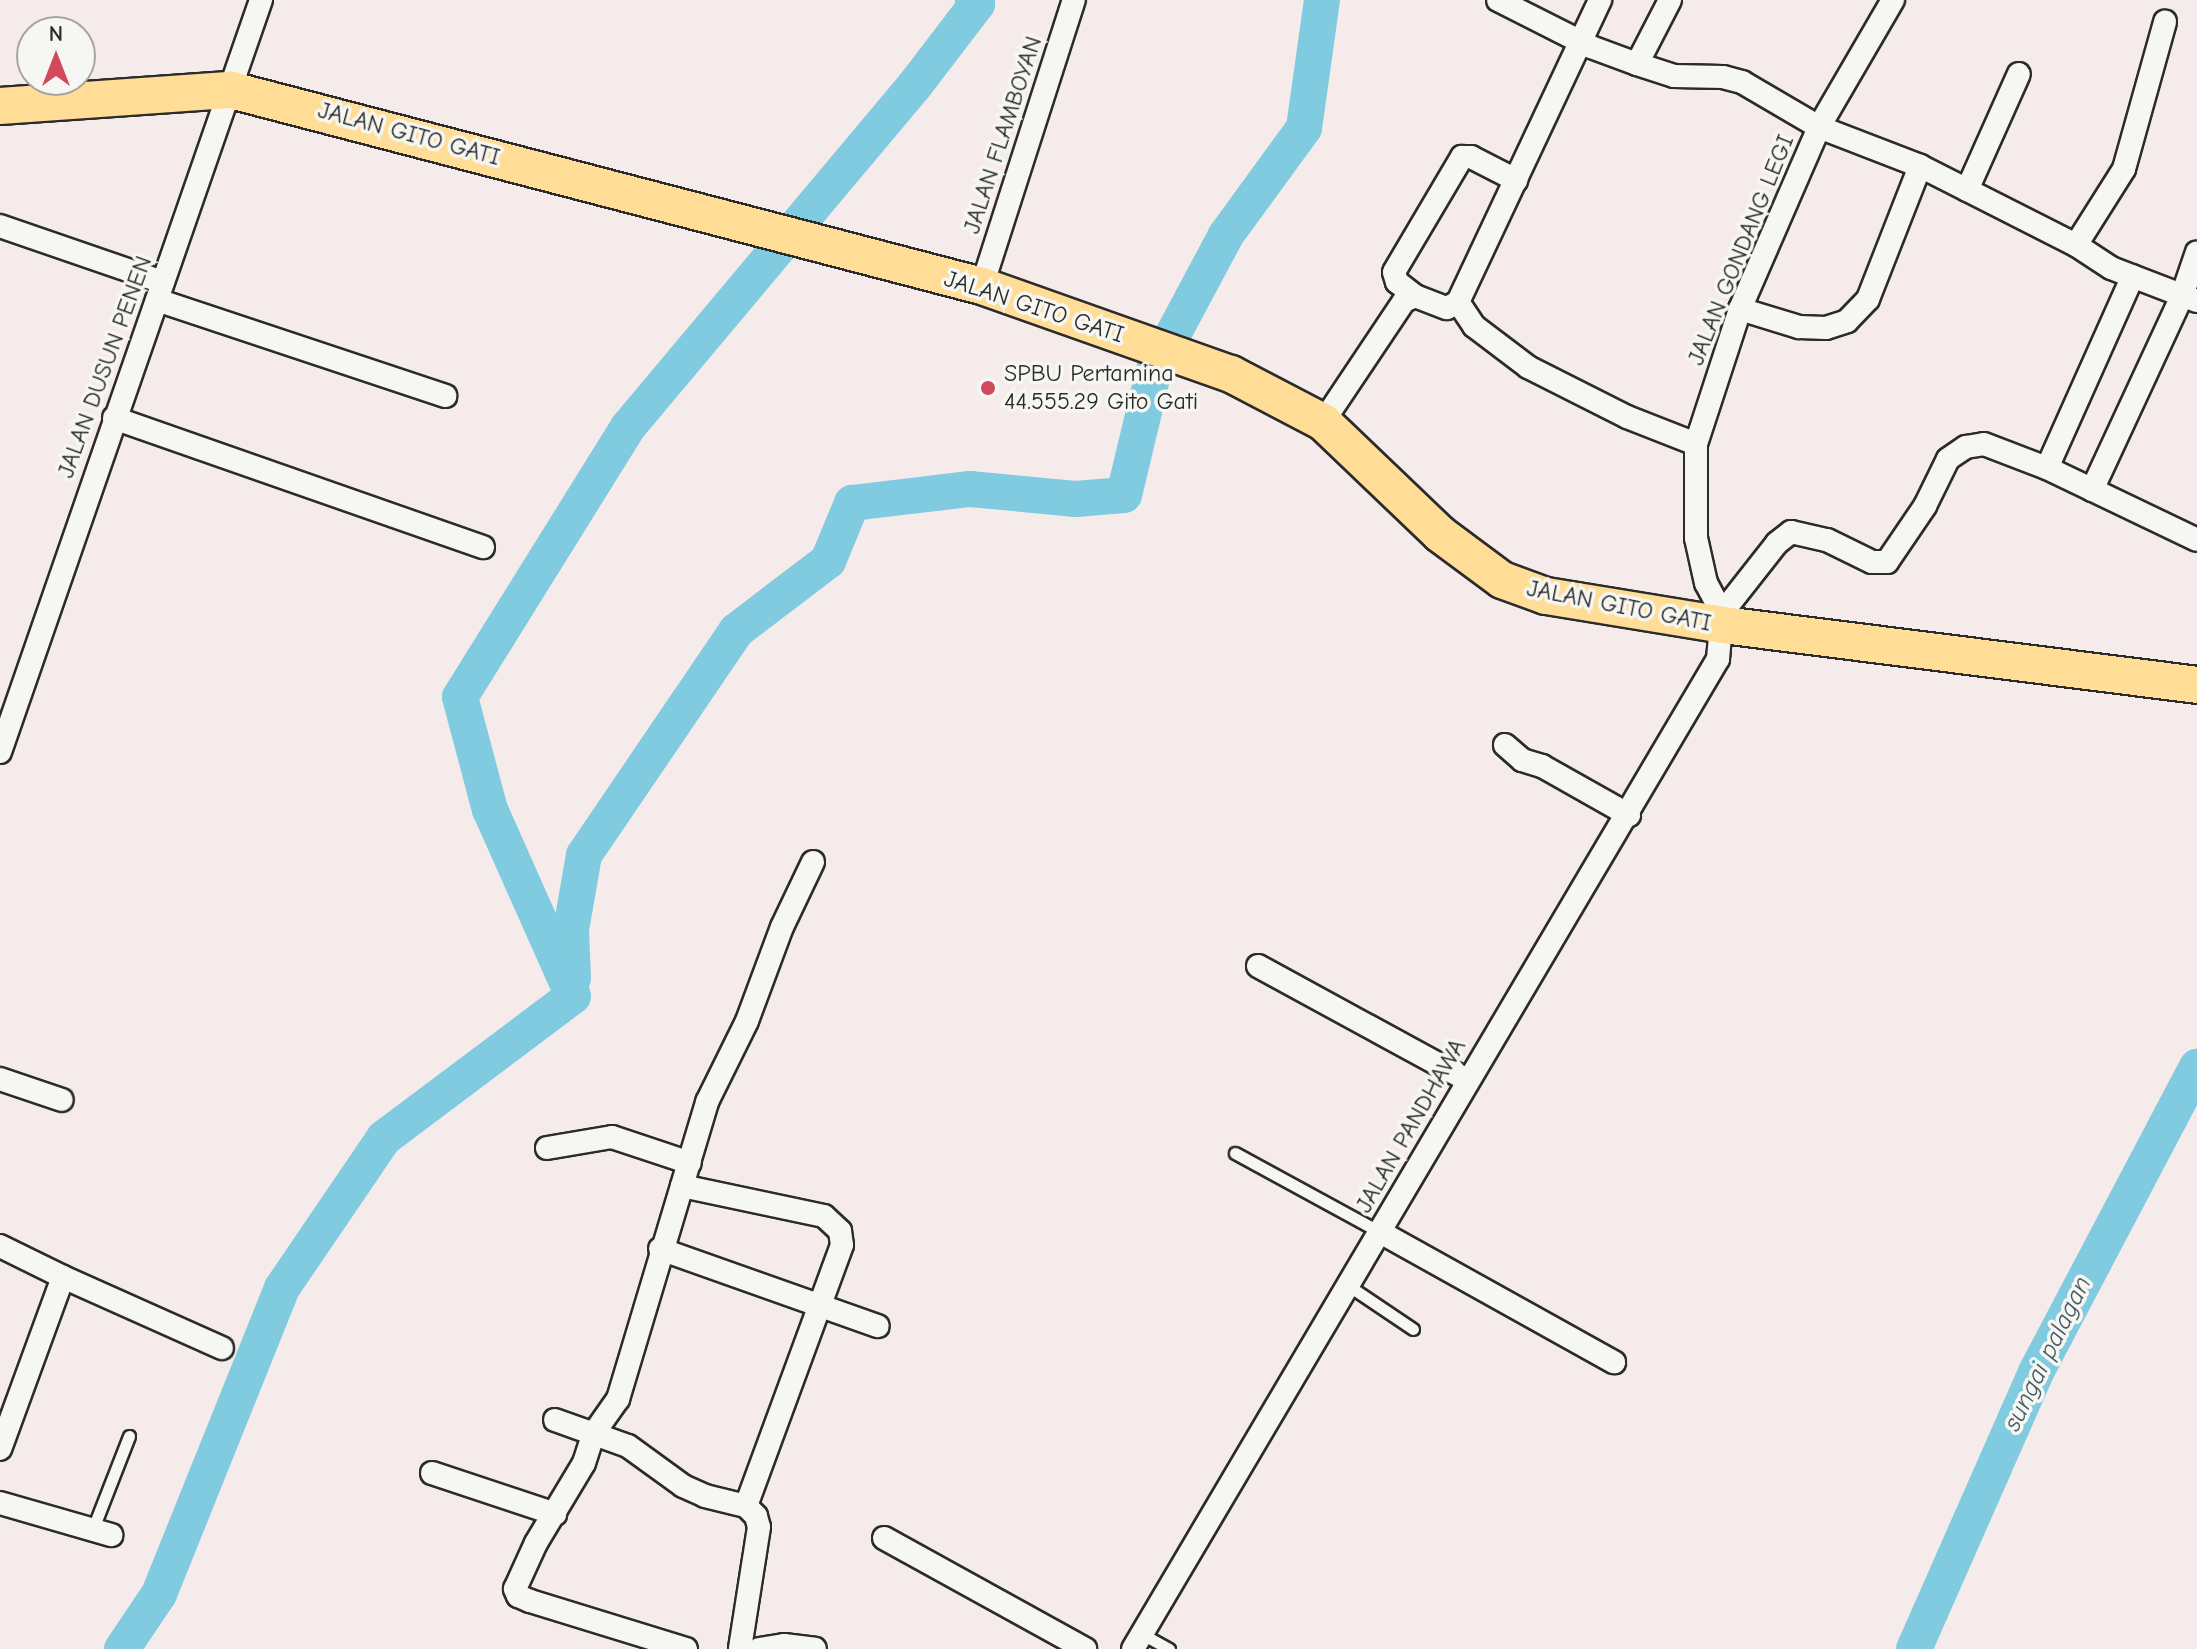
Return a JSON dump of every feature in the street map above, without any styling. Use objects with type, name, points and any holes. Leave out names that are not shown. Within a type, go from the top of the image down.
[{"type":"main road","name":"JALAN GITO GATI","points":[[0,106],[231,90],[982,286],[1231,374],[1323,422],[1440,534],[1502,580],[1546,596],[2197,685]]},
{"type":"street","name":"JALAN DUSUN PENEN","points":[[0,752],[261,0]]},
{"type":"street","name":"JALAN FLAMBOYAN","points":[[982,286],[1074,0]]},
{"type":"street","points":[[1498,0],[1537,16],[1582,43],[1637,64],[1680,77],[1732,79],[1819,127]]},
{"type":"street","points":[[1516,180],[1471,157],[1462,157],[1394,272],[1397,282],[1415,296],[1447,308],[1458,302],[1582,43],[1600,0]]},
{"type":"street","points":[[1637,64],[1670,0]]},
{"type":"street","name":"JALAN GONDANG LEGI","points":[[1723,619],[1706,583],[1696,538],[1696,444],[1740,309],[1819,127],[1893,0]]},
{"type":"street","points":[[2076,245],[2124,169],[2165,22]]},
{"type":"street","points":[[1967,190],[2019,74]]},
{"type":"street","name":"JALAN GONDANG LEGI","points":[[1819,127],[1920,166],[2076,245],[2111,268],[2190,299]]},
{"type":"street","points":[[1740,309],[1799,327],[1826,328],[1847,321],[1868,299],[1920,166]]},
{"type":"street","points":[[0,226],[160,291],[445,396]]},
{"type":"street","points":[[2095,483],[2190,299],[2197,252]]},
{"type":"street","points":[[2047,468],[2133,276]]},
{"type":"street","points":[[1323,422],[1404,301],[1415,296]]},
{"type":"street","points":[[1458,302],[1474,326],[1528,367],[1627,417],[1696,444]]},
{"type":"street","points":[[114,418],[483,547]]},
{"type":"street","points":[[1723,619],[1777,543],[1791,532],[1827,540],[1872,562],[1887,562],[1925,506],[1948,459],[1966,447],[1984,444],[2095,483],[2196,541]]},
{"type":"street","name":"JALAN PANDHAWA","points":[[1138,1642],[1467,1080],[1629,815],[1718,659],[1723,619]]},
{"type":"street","points":[[1505,745],[1522,760],[1542,766],[1629,815]]},
{"type":"street","points":[[686,1649],[518,1596],[515,1589],[520,1574],[584,1463],[594,1433],[618,1399],[660,1249],[707,1102],[747,1021],[782,927],[813,862]]},
{"type":"street","points":[[1258,966],[1467,1080]]},
{"type":"street","points":[[0,1079],[62,1100]]},
{"type":"street","points":[[547,1148],[612,1137],[690,1163]]},
{"type":"street","points":[[682,1186],[824,1216],[833,1221],[842,1245],[746,1506]]},
{"type":"street","points":[[1380,1232],[1614,1362]]},
{"type":"street","points":[[0,1246],[222,1348]]},
{"type":"street","points":[[660,1249],[878,1326]]},
{"type":"street","points":[[0,1449],[63,1277]]},
{"type":"street","points":[[555,1420],[628,1446],[683,1486],[705,1496],[746,1506],[759,1527],[740,1649]]},
{"type":"street","points":[[432,1473],[555,1514]]},
{"type":"street","points":[[0,1503],[102,1533]]},
{"type":"street","points":[[884,1538],[1085,1649]]},
{"type":"street","points":[[759,1649],[784,1645],[815,1649]]},
{"type":"lane","points":[[1235,1153],[1380,1232]]},
{"type":"lane","points":[[1349,1286],[1413,1329]]},
{"type":"lane","points":[[102,1533],[129,1436]]},
{"type":"lane","points":[[1138,1642],[1169,1649]]},
{"type":"waterway","points":[[122,1649],[159,1594],[282,1288],[384,1138],[573,996],[490,810],[460,697],[628,427],[915,85],[977,4],[973,0]]},
{"type":"waterway","points":[[573,978],[571,930],[584,855],[736,631],[828,561],[852,503],[970,489],[1076,499],[1124,495],[1154,370],[1226,235],[1304,128],[1322,0]]},
{"type":"waterway","name":"sungai palagan","points":[[1914,1649],[2036,1372],[2197,1067]]},
{"type":"place","name":"SPBU Pertamina 44.555.29 Gito Gati","points":[[988,388]]}]
